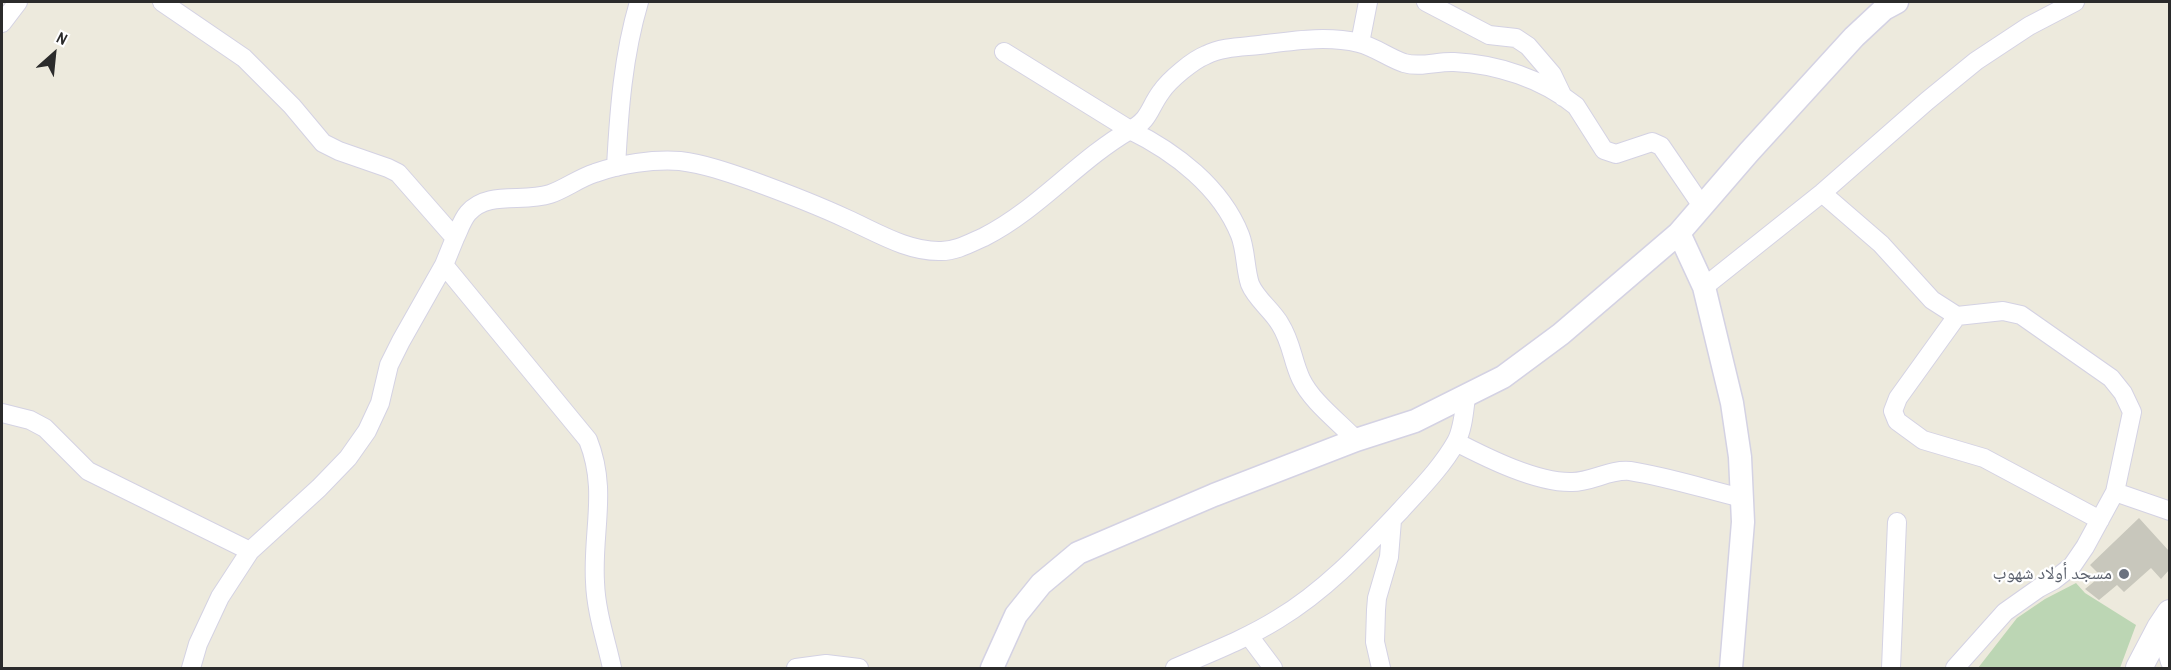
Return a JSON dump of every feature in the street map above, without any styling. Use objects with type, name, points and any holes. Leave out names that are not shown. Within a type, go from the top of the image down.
[{"type":"main road","points":[[2139,669],[2164,620]]},
{"type":"street","points":[[2,23],[18,2]]},
{"type":"street","points":[[162,2],[244,58],[292,106],[323,143],[339,152],[398,173],[455,238]]},
{"type":"street","points":[[616,167],[621,85],[639,2]]},
{"type":"street","points":[[1360,43],[1368,2]]},
{"type":"street","points":[[1425,2],[1489,35],[1516,38],[1528,46],[1552,74],[1563,97]]},
{"type":"street","points":[[1704,287],[1822,193],[1976,61],[2029,26],[2075,2]]},
{"type":"street","points":[[992,669],[1016,615],[1041,585],[1078,553],[1214,495],[1356,440],[1415,421],[1503,378],[1561,334],[1679,233],[1886,4]]},
{"type":"street","points":[[191,669],[198,644],[220,597],[250,551],[320,488],[359,444],[380,403],[390,365],[401,341],[444,265],[466,215],[477,205],[490,200],[548,195],[592,173],[616,167],[678,161],[703,165],[775,189],[920,249],[942,251],[963,247],[1020,215],[1112,141],[1140,125],[1147,118],[1160,92],[1204,55],[1224,49],[1294,40],[1333,38],[1360,43],[1405,63],[1457,62],[1515,74],[1538,82],[1576,106],[1604,150],[1616,154],[1652,142],[1661,146],[1702,206]]},
{"type":"street","points":[[1005,52],[1171,153],[1212,190],[1232,218],[1241,237],[1250,284],[1254,292],[1275,315],[1286,332],[1302,381],[1312,395],[1356,440]]},
{"type":"street","points":[[1822,193],[1881,244],[1932,300],[1957,316],[2002,311],[2020,315],[2110,378],[2123,393],[2132,412],[2115,492],[2072,566],[2005,612],[1955,669]]},
{"type":"street","points":[[1679,233],[1704,287],[1732,403],[1740,457],[1743,522],[1731,669]]},
{"type":"street","points":[[444,265],[588,440],[595,457],[598,483],[599,514],[594,552],[597,605],[612,669]]},
{"type":"street","points":[[1957,316],[1898,398],[1893,411],[1897,421],[1923,440],[1984,458],[2100,520]]},
{"type":"street","points":[[1175,669],[1249,636],[1285,615],[1328,584],[1356,558],[1424,484],[1456,442],[1466,397]]},
{"type":"street","points":[[2,413],[30,420],[45,428],[88,471],[250,551]]},
{"type":"street","points":[[1456,442],[1500,463],[1549,480],[1574,482],[1607,473],[1628,471],[1742,498]]},
{"type":"street","points":[[2115,492],[2169,511]]},
{"type":"street","points":[[1381,669],[1375,642],[1376,610],[1377,598],[1389,557],[1392,520]]},
{"type":"street","points":[[1891,669],[1897,522]]},
{"type":"street","points":[[2164,620],[2169,662]]},
{"type":"street","points":[[1249,636],[1273,669]]},
{"type":"street","points":[[796,669],[826,664],[859,669]]},
{"type":"green space","points":[[2076,583],[2085,593],[2136,625],[2120,668],[1978,668],[2017,618],[2045,599]]},
{"type":"building","points":[[2139,518],[2169,551],[2169,570],[2161,579],[2151,568],[2124,592],[2117,585],[2099,600],[2085,589],[2101,576],[2090,565]]},
{"type":"place","name":"مسجد أولاد شهوب","points":[[2124,574]]}]
